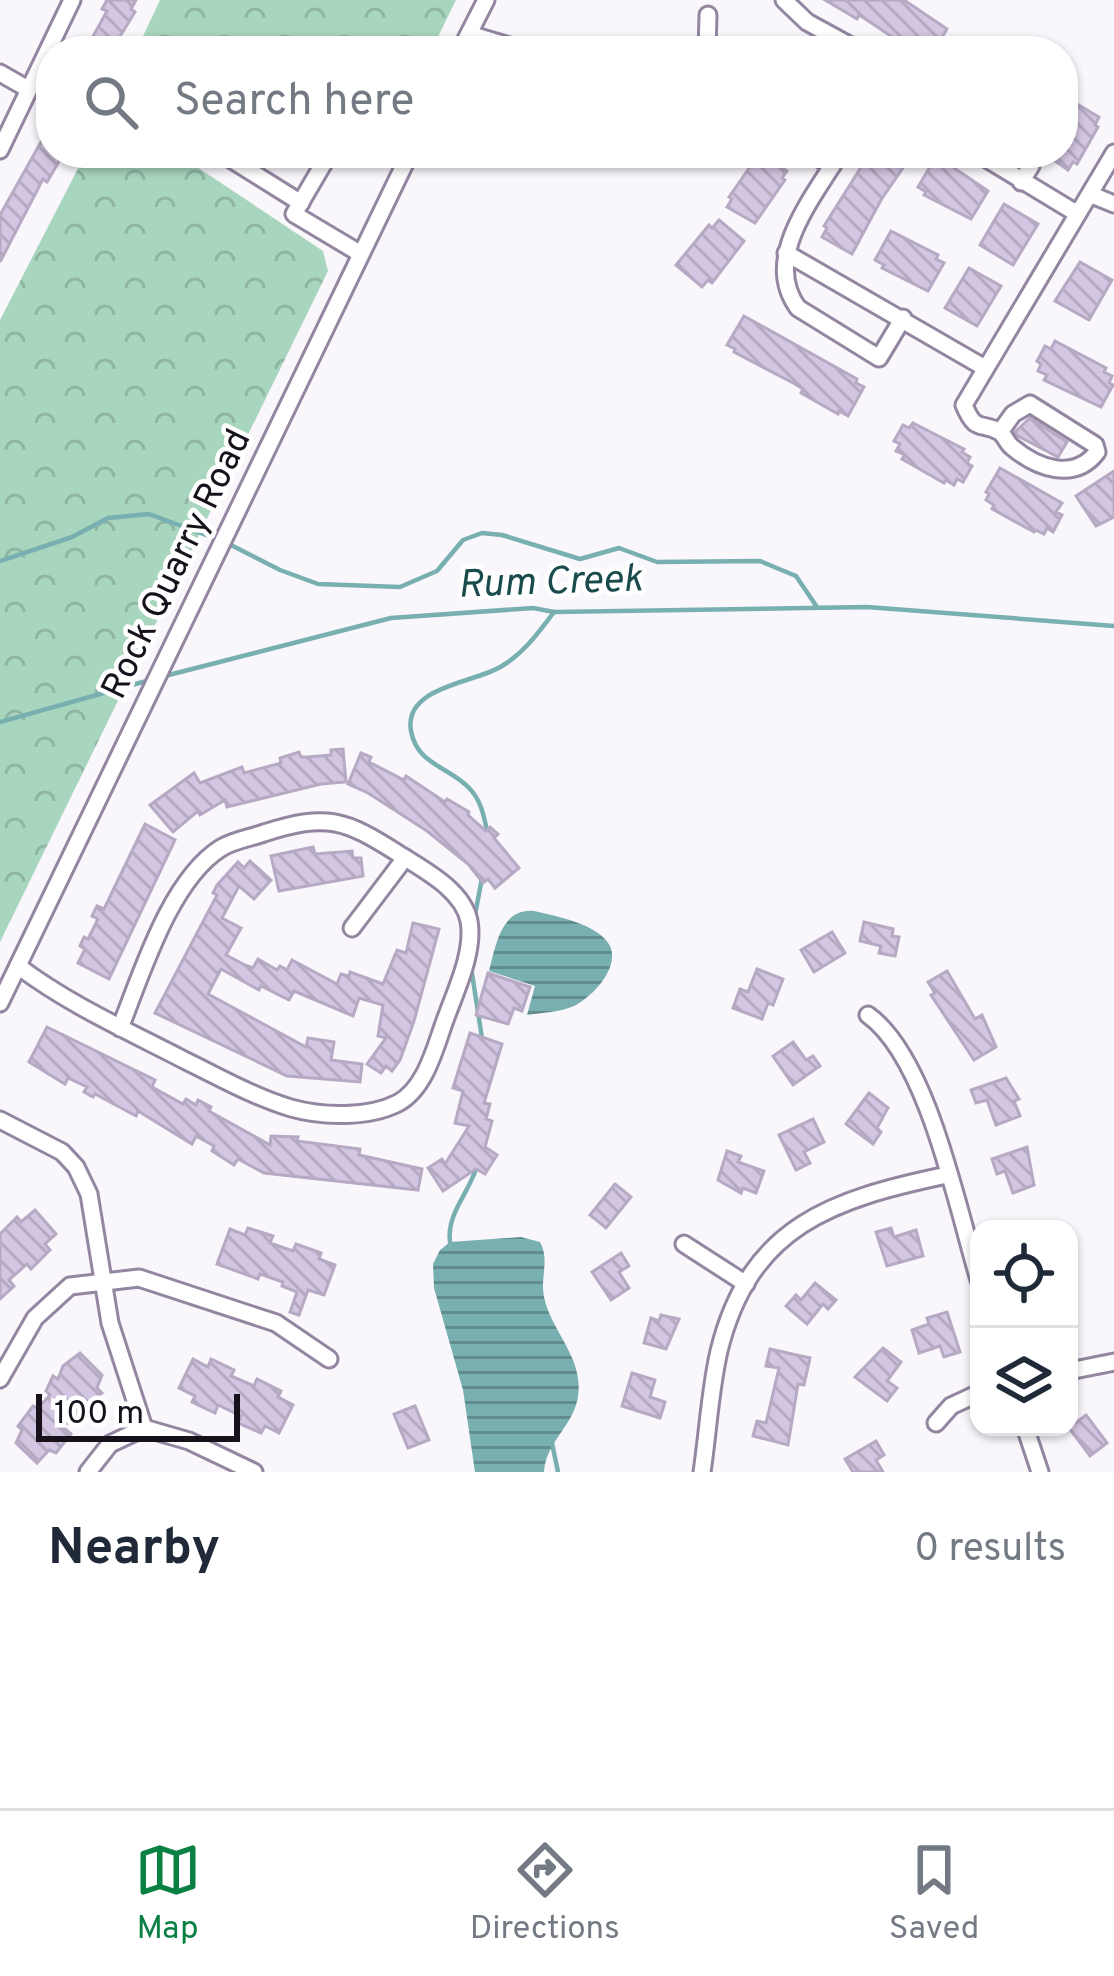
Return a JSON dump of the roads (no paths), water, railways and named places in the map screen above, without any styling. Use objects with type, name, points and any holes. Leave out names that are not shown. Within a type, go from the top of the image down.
[{"type":"street","points":[[54,36],[72,0]]},
{"type":"street","points":[[476,36],[469,34],[486,0]]},
{"type":"street","points":[[784,0],[807,22],[833,36]]},
{"type":"street","points":[[707,36],[708,15]]},
{"type":"street","points":[[0,73],[28,89]]},
{"type":"street","points":[[0,150],[36,73]]},
{"type":"street","points":[[1000,432],[1013,414],[1030,404],[1095,445],[1097,452],[1079,467],[1047,468],[1010,446],[1000,432],[978,425],[964,404],[1114,153]]},
{"type":"street","points":[[245,168],[301,203]]},
{"type":"street","points":[[321,168],[294,214],[361,254]]},
{"type":"street","name":"Rock Quarry Road","points":[[0,1003],[403,168]]},
{"type":"street","points":[[831,168],[786,253],[787,283],[798,308],[879,358],[903,317]]},
{"type":"street","points":[[999,168],[1076,212]]},
{"type":"street","points":[[1021,182],[1026,168]]},
{"type":"street","points":[[1092,195],[1114,203]]},
{"type":"street","points":[[786,253],[985,368]]},
{"type":"street","points":[[18,966],[120,1028],[243,1089],[294,1109],[371,1113],[402,1101],[432,1057],[467,955],[470,924],[463,902],[366,834],[318,819],[217,850],[198,868],[174,904],[120,1028]]},
{"type":"street","points":[[352,928],[405,858]]},
{"type":"street","points":[[868,1015],[888,1029],[907,1057],[970,1250]]},
{"type":"street","points":[[0,1120],[62,1152],[76,1167],[89,1194],[110,1323],[145,1428]]},
{"type":"street","points":[[702,1472],[718,1354],[746,1284],[762,1261],[791,1232],[830,1206],[947,1174]]},
{"type":"street","points":[[684,1244],[746,1284]]},
{"type":"street","points":[[0,1379],[35,1318],[70,1286],[139,1278],[276,1323],[329,1359]]},
{"type":"street","points":[[1078,1369],[1114,1362]]},
{"type":"street","points":[[936,1423],[951,1406],[970,1397]]},
{"type":"street","points":[[88,1472],[110,1444],[145,1428],[189,1441],[254,1472]]},
{"type":"street","points":[[1028,1436],[1040,1472]]},
{"type":"water","points":[[534,911],[597,932],[612,955],[608,972],[581,1002],[527,1015],[535,986],[489,971],[507,922],[514,915]]},
{"type":"water","points":[[521,1237],[540,1242],[543,1249],[544,1297],[572,1357],[578,1396],[544,1472],[475,1472],[463,1390],[434,1288],[433,1264],[450,1242]]},
{"type":"waterway","points":[[0,561],[72,537],[108,518],[149,514],[318,584],[400,587],[437,571],[463,540],[482,533],[580,559],[619,548],[657,562],[760,561],[796,576],[817,607]]},
{"type":"waterway","name":"Rum Creek","points":[[161,677],[391,618],[533,608],[554,612],[867,607],[1114,626]]},
{"type":"waterway","points":[[487,831],[473,793],[414,742],[412,716],[429,695],[510,661],[554,612]]},
{"type":"waterway","name":"Rum Creek","points":[[0,722],[150,680]]},
{"type":"waterway","points":[[474,920],[482,878]]},
{"type":"waterway","points":[[471,967],[482,1038]]},
{"type":"waterway","points":[[450,1242],[455,1212],[478,1163]]},
{"type":"waterway","points":[[552,1443],[558,1472]]}]
